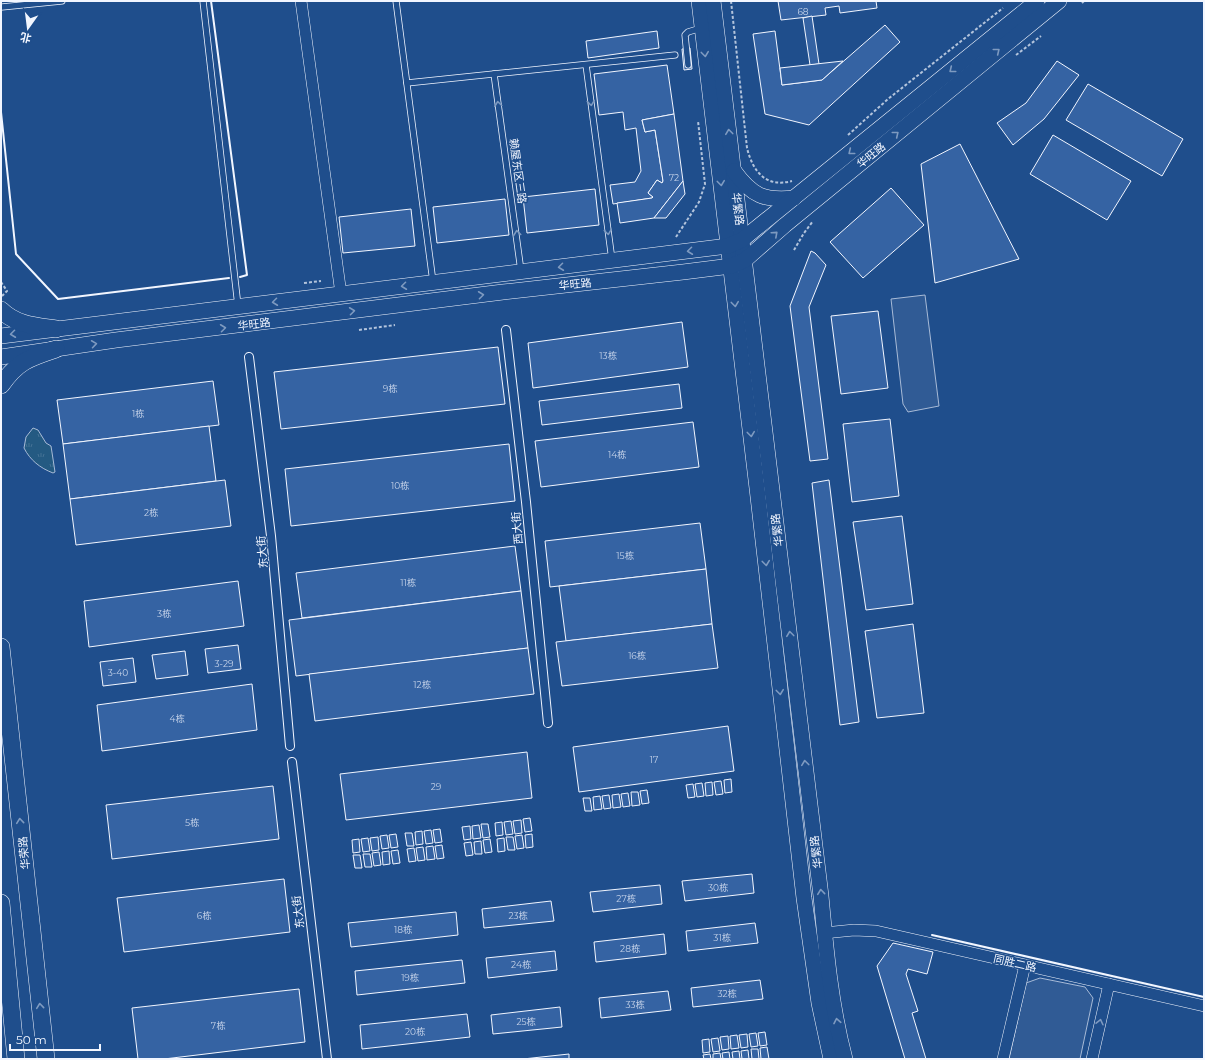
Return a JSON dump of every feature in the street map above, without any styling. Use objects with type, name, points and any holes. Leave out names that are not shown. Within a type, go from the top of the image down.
[{"type":"main road","name":"华繁路","points":[[699,1],[804,898],[819,1003],[831,1059]]},
{"type":"main road","name":"华繁路","points":[[713,1],[824,933],[833,1001],[845,1059]]},
{"type":"main road","name":"华旺路","points":[[1,336],[728,246],[742,240],[1037,1]]},
{"type":"main road","name":"华旺路","points":[[1,357],[116,340],[503,292],[731,266],[745,260],[785,225],[1059,1]]},
{"type":"main road","points":[[734,171],[747,188],[760,196],[773,199],[794,198]]},
{"type":"main road","points":[[1,310],[8,317],[30,325],[56,329]]},
{"type":"main road","points":[[1,385],[10,373],[21,364],[33,357],[56,349]]},
{"type":"main road","name":"华荣路","points":[[1,647],[46,1059]]},
{"type":"main road","points":[[1,903],[16,1059]]},
{"type":"street","points":[[301,1],[341,294]]},
{"type":"street","name":"西大街","points":[[506,330],[526,502],[548,723]]},
{"type":"street","name":"东大街","points":[[249,357],[272,536],[290,746]]},
{"type":"street","name":"东大街","points":[[292,762],[327,1059]]},
{"type":"street","name":"同胜二路","points":[[824,933],[854,930],[876,931],[1204,1006]]},
{"type":"street","points":[[1003,1059],[1025,965]]},
{"type":"street","points":[[1092,1059],[1109,984]]},
{"type":"lane","points":[[2,7],[62,1]]},
{"type":"lane","points":[[203,1],[238,306]]},
{"type":"lane","points":[[396,1],[433,282]]},
{"type":"lane","points":[[688,65],[685,35],[688,32],[702,28]]},
{"type":"lane","points":[[407,83],[675,55]]},
{"type":"lane","points":[[586,65],[612,260]]},
{"type":"lane","name":"赖屋东区三路","points":[[494,74],[521,271]]},
{"type":"path","points":[[731,1],[747,148],[750,159],[754,169],[761,176],[771,181],[783,183],[795,180]]},
{"type":"path","points":[[847,136],[888,99],[1003,8]]},
{"type":"path","points":[[676,237],[699,202],[705,184],[698,118]]},
{"type":"path","points":[[304,283],[320,281]]},
{"type":"path","points":[[1,282],[7,291],[1,297]]},
{"type":"path","points":[[359,330],[395,325]]},
{"type":"green space","points":[[33,428],[38,430],[46,443],[51,446],[55,472],[53,473],[36,463],[24,448],[26,437]]},
{"type":"shaded area","points":[[925,295],[939,406],[908,412],[903,404],[891,299]]},
{"type":"shaded area","points":[[1040,978],[1085,987],[1093,998],[1080,1059],[1009,1059],[1026,983]]},
{"type":"building","points":[[778,1],[876,1],[877,8],[840,13],[839,6],[825,8],[826,15],[781,20]]},
{"type":"building","points":[[812,16],[819,64],[810,65],[803,18]]},
{"type":"building","points":[[885,25],[900,42],[809,125],[765,114],[753,34],[775,31],[782,85],[822,80]]},
{"type":"building","points":[[657,31],[659,48],[588,58],[586,41]]},
{"type":"building","points":[[690,48],[692,69],[684,70],[682,49]]},
{"type":"building","points":[[843,61],[822,80],[782,85],[780,68]]},
{"type":"building","points":[[1057,61],[1079,75],[1044,119],[1013,145],[997,123],[1026,103]]},
{"type":"building","points":[[667,65],[674,114],[642,120],[645,132],[655,130],[663,181],[662,183],[657,180],[648,193],[653,197],[652,198],[613,204],[610,185],[635,182],[641,171],[636,128],[625,130],[623,112],[599,115],[594,74]]},
{"type":"building","points":[[1088,84],[1183,139],[1162,176],[1066,120]]},
{"type":"building","points":[[674,114],[683,181],[654,218],[620,223],[617,203],[652,198],[653,197],[648,193],[657,180],[662,183],[663,181],[655,130],[645,132],[642,120]]},
{"type":"building","points":[[1053,135],[1131,181],[1107,220],[1030,174]]},
{"type":"building","points":[[960,144],[1019,259],[935,283],[921,164]]},
{"type":"building","points":[[683,181],[685,194],[666,218],[654,218]]},
{"type":"building","points":[[891,188],[924,225],[863,278],[830,242]]},
{"type":"building","points":[[595,189],[599,225],[527,233],[523,197]]},
{"type":"building","points":[[505,199],[509,235],[437,243],[433,207]]},
{"type":"building","points":[[411,209],[415,246],[343,253],[339,217]]},
{"type":"building","points":[[811,251],[815,253],[826,265],[809,307],[828,459],[810,461],[790,306]]},
{"type":"building","points":[[878,311],[888,388],[841,394],[831,316]]},
{"type":"building","points":[[682,322],[688,367],[533,388],[528,343]]},
{"type":"building","points":[[498,347],[505,404],[281,429],[274,372]]},
{"type":"building","points":[[213,381],[219,425],[63,444],[57,400]]},
{"type":"building","points":[[679,384],[682,408],[542,425],[539,401]]},
{"type":"building","points":[[890,419],[899,496],[852,502],[843,424]]},
{"type":"building","points":[[693,422],[699,467],[541,487],[535,441]]},
{"type":"building","points":[[209,426],[216,481],[70,499],[63,444]]},
{"type":"building","points":[[509,444],[515,501],[291,526],[285,469]]},
{"type":"building","points":[[225,480],[231,526],[76,545],[70,499]]},
{"type":"building","points":[[829,480],[859,722],[840,725],[812,483]]},
{"type":"building","points":[[902,516],[913,604],[866,610],[853,522]]},
{"type":"building","points":[[700,523],[706,569],[550,587],[545,541]]},
{"type":"building","points":[[515,546],[521,591],[302,618],[296,573]]},
{"type":"building","points":[[706,569],[712,624],[566,641],[559,586]]},
{"type":"building","points":[[238,581],[244,626],[89,647],[84,601]]},
{"type":"building","points":[[521,591],[528,648],[296,676],[289,620]]},
{"type":"building","points":[[712,624],[718,668],[562,686],[556,642]]},
{"type":"building","points":[[913,624],[924,713],[877,718],[865,631]]},
{"type":"building","points":[[238,645],[241,669],[208,673],[205,649]]},
{"type":"building","points":[[528,648],[534,694],[315,721],[309,674]]},
{"type":"building","points":[[185,651],[188,675],[156,679],[152,655]]},
{"type":"building","points":[[133,658],[136,682],[103,686],[100,662]]},
{"type":"building","points":[[252,684],[257,730],[102,751],[97,705]]},
{"type":"building","points":[[728,726],[734,771],[579,792],[573,747]]},
{"type":"building","points":[[527,752],[532,798],[346,820],[340,774]]},
{"type":"building","points":[[731,779],[732,792],[725,793],[724,780]]},
{"type":"building","points":[[721,781],[723,794],[716,795],[714,782]]},
{"type":"building","points":[[712,782],[713,795],[706,796],[705,783]]},
{"type":"building","points":[[702,783],[704,796],[697,797],[695,784]]},
{"type":"building","points":[[693,784],[695,797],[688,798],[686,785]]},
{"type":"building","points":[[273,786],[279,839],[112,859],[106,805]]},
{"type":"building","points":[[647,790],[649,803],[642,804],[640,791]]},
{"type":"building","points":[[631,792],[638,792],[640,805],[632,806]]},
{"type":"building","points":[[628,793],[630,806],[623,807],[621,794]]},
{"type":"building","points":[[619,794],[621,807],[613,808],[612,795]]},
{"type":"building","points":[[609,795],[611,808],[604,809],[602,796]]},
{"type":"building","points":[[600,796],[602,809],[594,810],[593,797]]},
{"type":"building","points":[[583,798],[590,798],[592,811],[585,811]]},
{"type":"building","points":[[530,818],[532,831],[525,832],[523,819]]},
{"type":"building","points":[[521,820],[522,833],[515,834],[513,821]]},
{"type":"building","points":[[511,821],[513,834],[506,835],[504,822]]},
{"type":"building","points":[[502,822],[503,835],[496,836],[495,823]]},
{"type":"building","points":[[481,824],[488,824],[490,837],[483,838]]},
{"type":"building","points":[[479,825],[481,838],[473,839],[472,826]]},
{"type":"building","points":[[470,826],[471,839],[464,840],[462,827]]},
{"type":"building","points":[[440,829],[442,842],[435,843],[433,830]]},
{"type":"building","points":[[431,830],[433,843],[426,844],[424,831]]},
{"type":"building","points":[[422,831],[423,844],[416,845],[415,832]]},
{"type":"building","points":[[405,833],[412,833],[414,846],[407,846]]},
{"type":"building","points":[[396,834],[398,847],[391,848],[389,835]]},
{"type":"building","points":[[532,834],[533,847],[526,848],[525,835]]},
{"type":"building","points":[[387,835],[389,848],[382,849],[380,836]]},
{"type":"building","points":[[522,835],[524,848],[517,849],[515,836]]},
{"type":"building","points":[[378,837],[379,850],[372,851],[370,838]]},
{"type":"building","points":[[506,837],[513,837],[515,850],[508,850]]},
{"type":"building","points":[[368,838],[370,851],[363,852],[361,839]]},
{"type":"building","points":[[504,838],[505,851],[498,852],[497,839]]},
{"type":"building","points":[[359,839],[360,852],[353,853],[352,840]]},
{"type":"building","points":[[490,839],[492,852],[485,853],[483,840]]},
{"type":"building","points":[[481,841],[482,854],[475,854],[474,842]]},
{"type":"building","points":[[471,842],[473,855],[466,856],[464,843]]},
{"type":"building","points":[[442,845],[444,858],[437,859],[435,846]]},
{"type":"building","points":[[433,846],[435,859],[427,860],[426,847]]},
{"type":"building","points":[[423,847],[425,860],[418,861],[416,848]]},
{"type":"building","points":[[414,848],[416,861],[409,862],[407,849]]},
{"type":"building","points":[[398,850],[400,863],[393,864],[391,851]]},
{"type":"building","points":[[389,851],[390,864],[383,865],[382,852]]},
{"type":"building","points":[[379,852],[381,865],[374,866],[372,853]]},
{"type":"building","points":[[363,854],[370,854],[372,867],[365,867]]},
{"type":"building","points":[[353,855],[360,855],[362,868],[355,868]]},
{"type":"building","points":[[752,874],[754,893],[685,901],[682,881]]},
{"type":"building","points":[[284,879],[290,932],[124,952],[117,898]]},
{"type":"building","points":[[660,885],[662,904],[593,912],[590,892]]},
{"type":"building","points":[[551,901],[554,921],[484,928],[482,909]]},
{"type":"building","points":[[456,912],[458,935],[351,947],[348,923]]},
{"type":"building","points":[[755,923],[758,943],[688,951],[686,931]]},
{"type":"building","points":[[664,934],[666,954],[596,962],[594,942]]},
{"type":"building","points":[[893,943],[933,952],[927,974],[908,969],[906,974],[918,1011],[912,1013],[926,1059],[905,1059],[877,966]]},
{"type":"building","points":[[555,951],[557,970],[488,978],[486,958]]},
{"type":"building","points":[[462,960],[465,983],[357,995],[355,971]]},
{"type":"building","points":[[760,980],[763,999],[693,1007],[691,988]]},
{"type":"building","points":[[299,989],[305,1042],[164,1059],[138,1059],[132,1008]]},
{"type":"building","points":[[668,991],[671,1010],[601,1018],[599,998]]},
{"type":"building","points":[[560,1007],[562,1027],[493,1034],[491,1015]]},
{"type":"building","points":[[467,1014],[470,1037],[362,1049],[360,1025]]},
{"type":"building","points":[[765,1032],[767,1045],[760,1046],[758,1033]]},
{"type":"building","points":[[756,1033],[758,1046],[751,1047],[749,1034]]},
{"type":"building","points":[[747,1034],[748,1047],[741,1048],[739,1035]]},
{"type":"building","points":[[737,1035],[739,1048],[731,1049],[730,1036]]},
{"type":"building","points":[[728,1036],[729,1049],[722,1050],[720,1037]]},
{"type":"building","points":[[718,1038],[720,1051],[713,1052],[711,1039]]},
{"type":"building","points":[[709,1039],[710,1052],[703,1053],[702,1040]]},
{"type":"building","points":[[767,1047],[769,1059],[761,1059],[760,1048]]},
{"type":"building","points":[[751,1049],[758,1049],[759,1059],[752,1059]]},
{"type":"building","points":[[748,1050],[749,1059],[742,1059],[741,1051]]},
{"type":"building","points":[[739,1051],[740,1059],[733,1059],[732,1052]]},
{"type":"building","points":[[729,1052],[730,1059],[723,1059],[722,1053]]},
{"type":"building","points":[[720,1053],[721,1059],[713,1059],[713,1054]]},
{"type":"building","points":[[569,1054],[569,1059],[523,1059]]},
{"type":"building","points":[[710,1054],[711,1059],[704,1059],[703,1055]]},
{"type":"wall","points":[[211,1],[247,275],[240,277]]},
{"type":"wall","points":[[1,112],[16,254],[58,299],[229,278]]},
{"type":"wall","points":[[932,935],[1204,997]]}]
